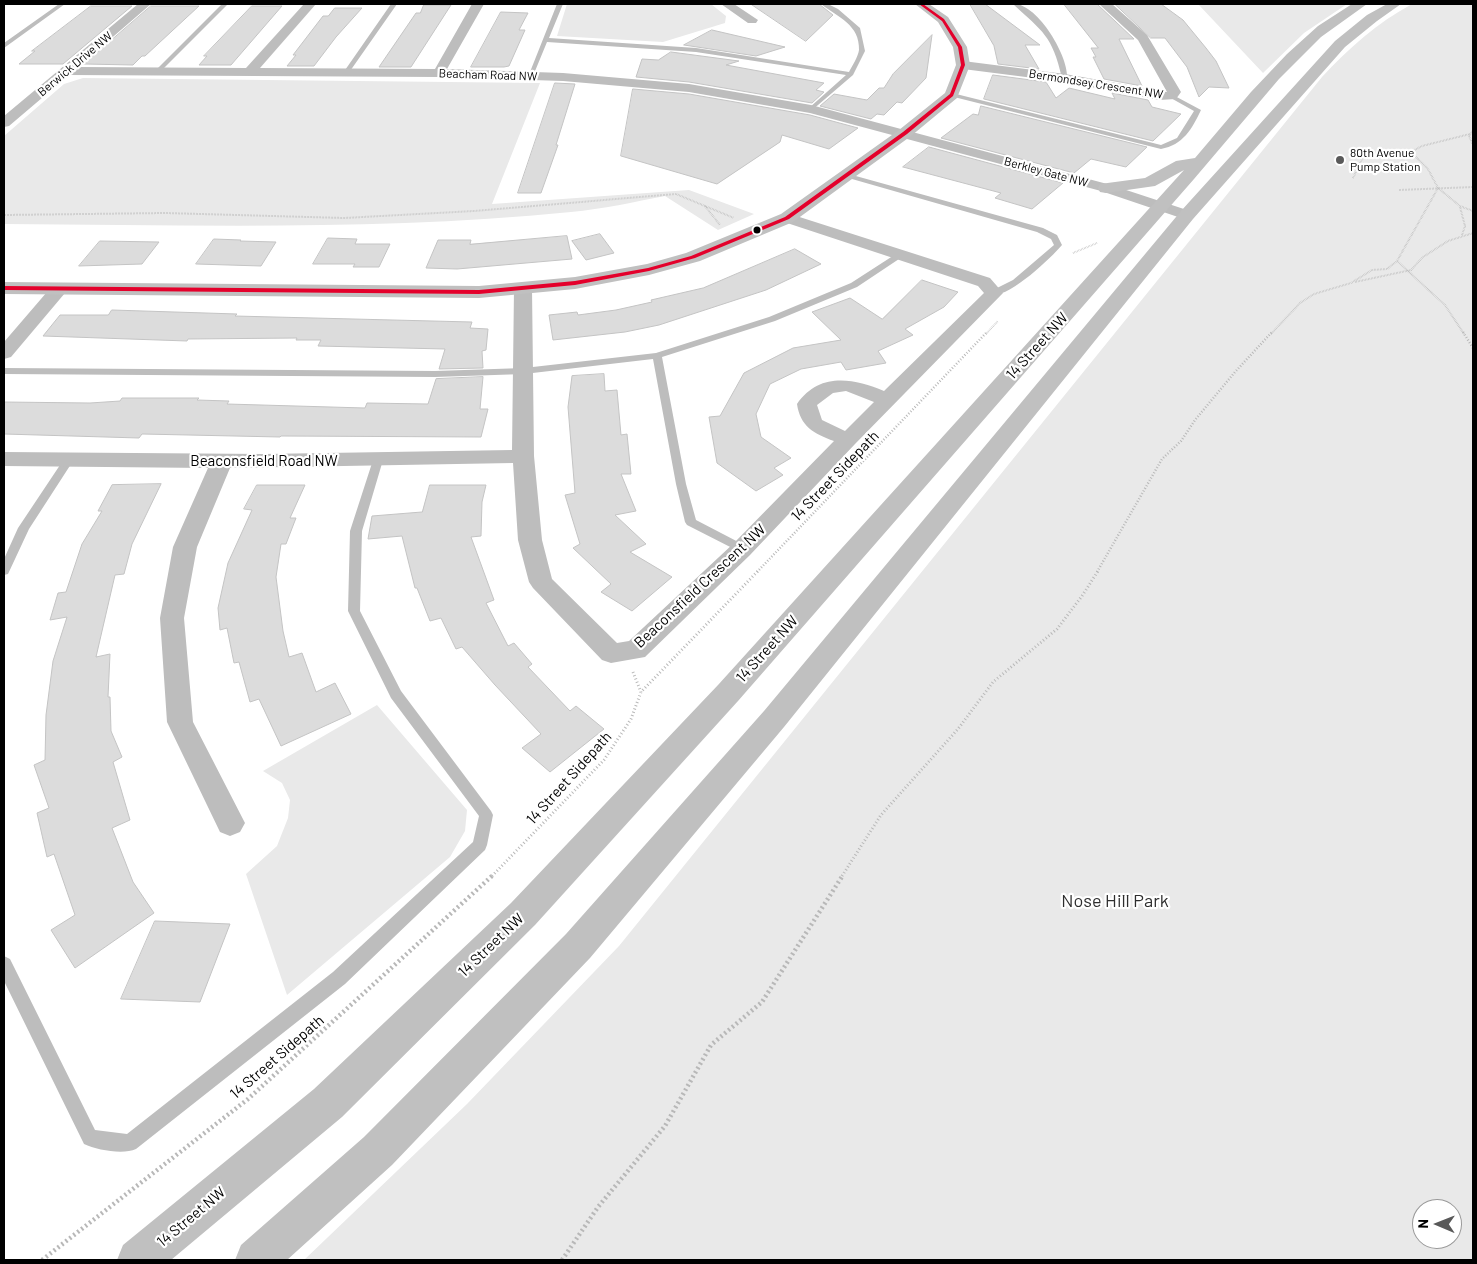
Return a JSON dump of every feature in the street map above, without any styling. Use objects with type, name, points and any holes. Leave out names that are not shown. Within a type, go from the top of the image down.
[{"type":"main road","points":[[4,288],[479,292],[575,283],[658,266],[693,256],[730,243],[787,218],[905,133],[952,95],[963,65],[958,42],[943,20],[920,4]]},
{"type":"main road","name":"14 Street NW","points":[[256,1260],[378,1151],[578,946],[786,703],[1174,211],[1202,161],[1272,78],[1311,38],[1361,4]]},
{"type":"main road","name":"14 Street NW","points":[[138,1260],[328,1103],[523,914],[1174,211],[1340,44],[1372,18],[1395,4]]},
{"type":"main road","points":[[1106,188],[1149,182],[1182,164],[1202,161]]},
{"type":"street","name":"Berwick Drive NW","points":[[4,123],[145,4]]},
{"type":"street","points":[[250,72],[310,4]]},
{"type":"street","points":[[439,73],[478,4]]},
{"type":"street","points":[[727,4],[752,20]]},
{"type":"street","name":"Bermondsey Crescent NW","points":[[963,65],[1065,78],[1159,96],[1171,96],[1174,92],[1143,38],[1105,4]]},
{"type":"street","name":"Beacham Road NW","points":[[66,71],[439,73],[607,80],[689,88],[811,109],[905,133]]},
{"type":"street","name":"Berkley Gate NW","points":[[905,133],[1106,188],[1174,211]]},
{"type":"street","points":[[787,218],[984,282],[994,293]]},
{"type":"street","points":[[4,353],[59,288]]},
{"type":"street","name":"Beaconsfield Crescent NW","points":[[523,289],[523,456],[530,540],[541,582],[611,653],[636,650],[742,549],[848,439],[994,293]]},
{"type":"street","points":[[848,439],[814,424],[808,415],[807,404],[816,393],[840,385],[855,386],[888,400]]},
{"type":"street","name":"Beaconsfield Road NW","points":[[4,459],[222,461],[378,460],[523,456]]},
{"type":"street","points":[[222,461],[185,547],[172,618],[180,722],[230,823]]},
{"type":"lane","points":[[4,46],[7,41],[62,4]]},
{"type":"lane","points":[[158,72],[225,4]]},
{"type":"lane","points":[[346,73],[394,4]]},
{"type":"lane","points":[[530,76],[547,40],[560,4]]},
{"type":"lane","points":[[811,109],[851,74],[862,51],[858,29],[836,10],[824,4]]},
{"type":"lane","points":[[1016,4],[1034,16],[1050,35],[1060,55],[1065,78]]},
{"type":"lane","points":[[547,40],[696,50],[851,74]]},
{"type":"lane","points":[[952,95],[1161,147],[1175,144],[1190,126],[1198,110],[1171,96]]},
{"type":"lane","points":[[848,175],[1040,230],[1054,237],[1058,245],[1016,282],[994,293]]},
{"type":"lane","points":[[4,371],[435,374],[524,371],[657,356],[772,319],[854,286],[898,255]]},
{"type":"lane","points":[[657,356],[681,484],[691,522],[742,549]]},
{"type":"lane","points":[[4,964],[90,1138],[130,1143],[340,978],[480,845],[486,815],[396,694],[354,611],[356,532],[378,460]]},
{"type":"lane","points":[[4,571],[24,528],[68,461]]},
{"type":"path","points":[[1473,130],[1470,134],[1412,150],[1412,153],[1428,169],[1438,188],[1460,206],[1473,211]]},
{"type":"path","points":[[1470,134],[1473,145]]},
{"type":"path","points":[[1353,178],[1365,153],[1357,152]]},
{"type":"path","points":[[1399,190],[1473,187]]},
{"type":"path","points":[[1351,283],[1372,270],[1387,269],[1397,261],[1438,188]]},
{"type":"path","points":[[4,215],[165,213],[344,218],[474,211],[676,194],[735,218]]},
{"type":"path","points":[[705,206],[716,222],[726,229]]},
{"type":"path","points":[[1460,206],[1465,227],[1462,235]]},
{"type":"path","points":[[1465,227],[1473,234]]},
{"type":"path","points":[[562,1260],[598,1207],[665,1126],[711,1045],[762,1002],[881,815],[958,729],[993,682],[1058,629],[1082,596],[1125,526],[1162,459],[1181,441],[1195,420],[1235,372],[1300,303],[1314,294],[1351,283],[1407,271],[1416,266],[1423,257],[1448,241],[1462,235],[1473,234]]},
{"type":"path","points":[[1069,254],[1097,243],[1101,239]]},
{"type":"path","points":[[1397,261],[1445,305],[1473,348]]},
{"type":"path","name":"14 Street Sidepath","points":[[42,1260],[248,1099],[479,889],[604,760],[631,720],[641,692],[999,320]]},
{"type":"green space","points":[[567,4],[711,4],[726,16],[725,23],[663,42],[557,36]]},
{"type":"green space","points":[[1198,4],[1347,4],[1304,33],[1263,73]]},
{"type":"green space","name":"Nose Hill Park","points":[[1412,4],[1473,4],[1473,1260],[304,1260],[467,1104],[619,946],[1322,77],[1364,37],[1387,19]]},
{"type":"green space","points":[[83,78],[540,83],[492,204],[689,190],[754,214],[718,230],[665,196],[583,211],[430,222],[288,226],[4,224],[4,136],[64,84]]},
{"type":"green space","points":[[377,705],[467,810],[465,831],[450,857],[287,995],[246,874],[277,846],[288,818],[290,800],[282,783],[263,771]]},
{"type":"building","points":[[751,4],[819,4],[833,15],[806,41]]},
{"type":"building","points":[[970,4],[985,4],[1040,45],[1025,45],[1039,69],[998,64],[994,46]]},
{"type":"building","points":[[1064,4],[1097,4],[1134,39],[1119,39],[1142,86],[1104,79],[1093,57],[1096,57],[1091,48],[1098,48]]},
{"type":"building","points":[[1115,4],[1161,4],[1183,20],[1216,61],[1229,88],[1209,87],[1199,97],[1187,67],[1165,38],[1151,38]]},
{"type":"building","points":[[424,5],[451,5],[411,67],[379,67],[416,13],[420,13]]},
{"type":"building","points":[[91,6],[132,6],[63,64],[19,64],[35,51],[32,51]]},
{"type":"building","points":[[151,6],[199,6],[133,65],[84,64]]},
{"type":"building","points":[[252,6],[282,6],[231,65],[199,65],[207,56],[204,56]]},
{"type":"building","points":[[335,8],[362,8],[336,37],[314,66],[287,66],[296,55],[293,55],[323,16],[328,16]]},
{"type":"building","points":[[501,12],[528,13],[519,30],[525,30],[509,66],[471,67]]},
{"type":"building","points":[[712,30],[785,47],[756,56],[684,45]]},
{"type":"building","points":[[932,35],[926,78],[902,103],[897,102],[884,115],[877,114],[871,119],[820,106],[834,94],[867,100],[879,88],[884,88],[893,74]]},
{"type":"building","points":[[671,52],[739,61],[726,65],[824,83],[816,90],[824,92],[812,103],[689,82],[636,77],[642,59],[658,60]]},
{"type":"building","points":[[993,75],[1046,82],[1056,98],[1069,88],[1115,99],[1112,93],[1148,100],[1152,107],[1181,114],[1153,141],[984,99]]},
{"type":"building","points":[[555,83],[575,84],[556,145],[558,145],[541,193],[518,193]]},
{"type":"building","points":[[633,89],[689,94],[810,115],[858,128],[829,149],[782,135],[780,142],[717,184],[621,156]]},
{"type":"building","points":[[981,106],[1147,147],[1126,167],[1091,159],[1074,173],[941,138],[973,114],[978,115]]},
{"type":"building","points":[[929,147],[1063,183],[1032,209],[995,198],[1001,193],[903,167]]},
{"type":"building","points":[[600,234],[614,253],[586,260],[572,241]]},
{"type":"building","points":[[567,236],[572,259],[457,269],[426,268],[438,240],[471,240],[470,244]]},
{"type":"building","points":[[328,238],[357,239],[355,244],[390,244],[379,267],[353,267],[355,264],[313,264]]},
{"type":"building","points":[[214,239],[276,242],[261,266],[196,264]]},
{"type":"building","points":[[100,241],[159,242],[142,264],[79,266]]},
{"type":"building","points":[[795,249],[821,264],[766,290],[659,325],[625,332],[553,340],[549,315],[577,312],[578,315],[616,310],[652,302],[651,300],[703,288]]},
{"type":"building","points":[[922,280],[958,292],[944,307],[905,329],[913,335],[878,351],[886,363],[846,370],[841,362],[801,369],[770,384],[756,414],[761,437],[791,458],[774,468],[783,475],[756,491],[717,463],[709,417],[720,416],[744,373],[793,348],[841,340],[812,312],[850,298],[882,319]]},
{"type":"building","points":[[112,310],[237,314],[235,316],[472,322],[470,328],[488,329],[486,350],[482,351],[483,368],[439,369],[445,349],[318,346],[321,340],[296,340],[297,338],[188,339],[187,341],[43,336],[60,315],[108,315]]},
{"type":"building","points":[[604,374],[605,391],[617,390],[621,435],[627,434],[631,474],[621,474],[636,511],[615,515],[646,544],[630,552],[672,577],[632,611],[601,592],[611,584],[573,548],[580,544],[565,495],[575,493],[568,407],[572,376]]},
{"type":"building","points":[[483,377],[480,409],[488,409],[481,437],[280,437],[142,434],[139,438],[4,434],[4,402],[90,403],[120,401],[122,398],[199,398],[197,400],[229,401],[227,404],[365,408],[367,403],[428,404],[436,379]]},
{"type":"building","points":[[161,484],[132,544],[124,574],[115,575],[96,657],[110,654],[108,697],[110,697],[111,731],[122,757],[113,762],[130,820],[112,828],[133,882],[154,913],[75,968],[51,930],[75,915],[54,854],[47,857],[37,813],[49,808],[34,765],[45,760],[46,715],[53,661],[67,617],[50,620],[58,593],[66,592],[82,544],[102,511],[98,511],[112,485]]},
{"type":"building","points":[[257,485],[305,485],[290,518],[296,518],[286,544],[281,544],[276,577],[283,631],[289,657],[302,653],[316,692],[335,683],[351,714],[281,746],[259,699],[250,702],[239,662],[234,663],[227,628],[220,630],[218,608],[228,563],[252,510],[244,509]]},
{"type":"building","points":[[430,485],[486,485],[482,502],[481,536],[471,537],[494,600],[486,603],[508,646],[514,643],[532,664],[528,667],[570,711],[576,706],[604,729],[550,772],[522,748],[541,734],[462,647],[456,649],[441,618],[430,621],[417,588],[415,588],[402,536],[368,539],[372,516],[422,512]]},
{"type":"building","points":[[155,921],[230,924],[200,1002],[121,999]]},
{"type":"transit line","points":[[4,288],[479,292],[575,283],[649,269],[693,257],[787,218],[905,133],[952,95],[963,65],[960,47],[943,20],[921,4]]},
{"type":"place","name":"80th Avenue Pump Station","points":[[1340,160]]}]
